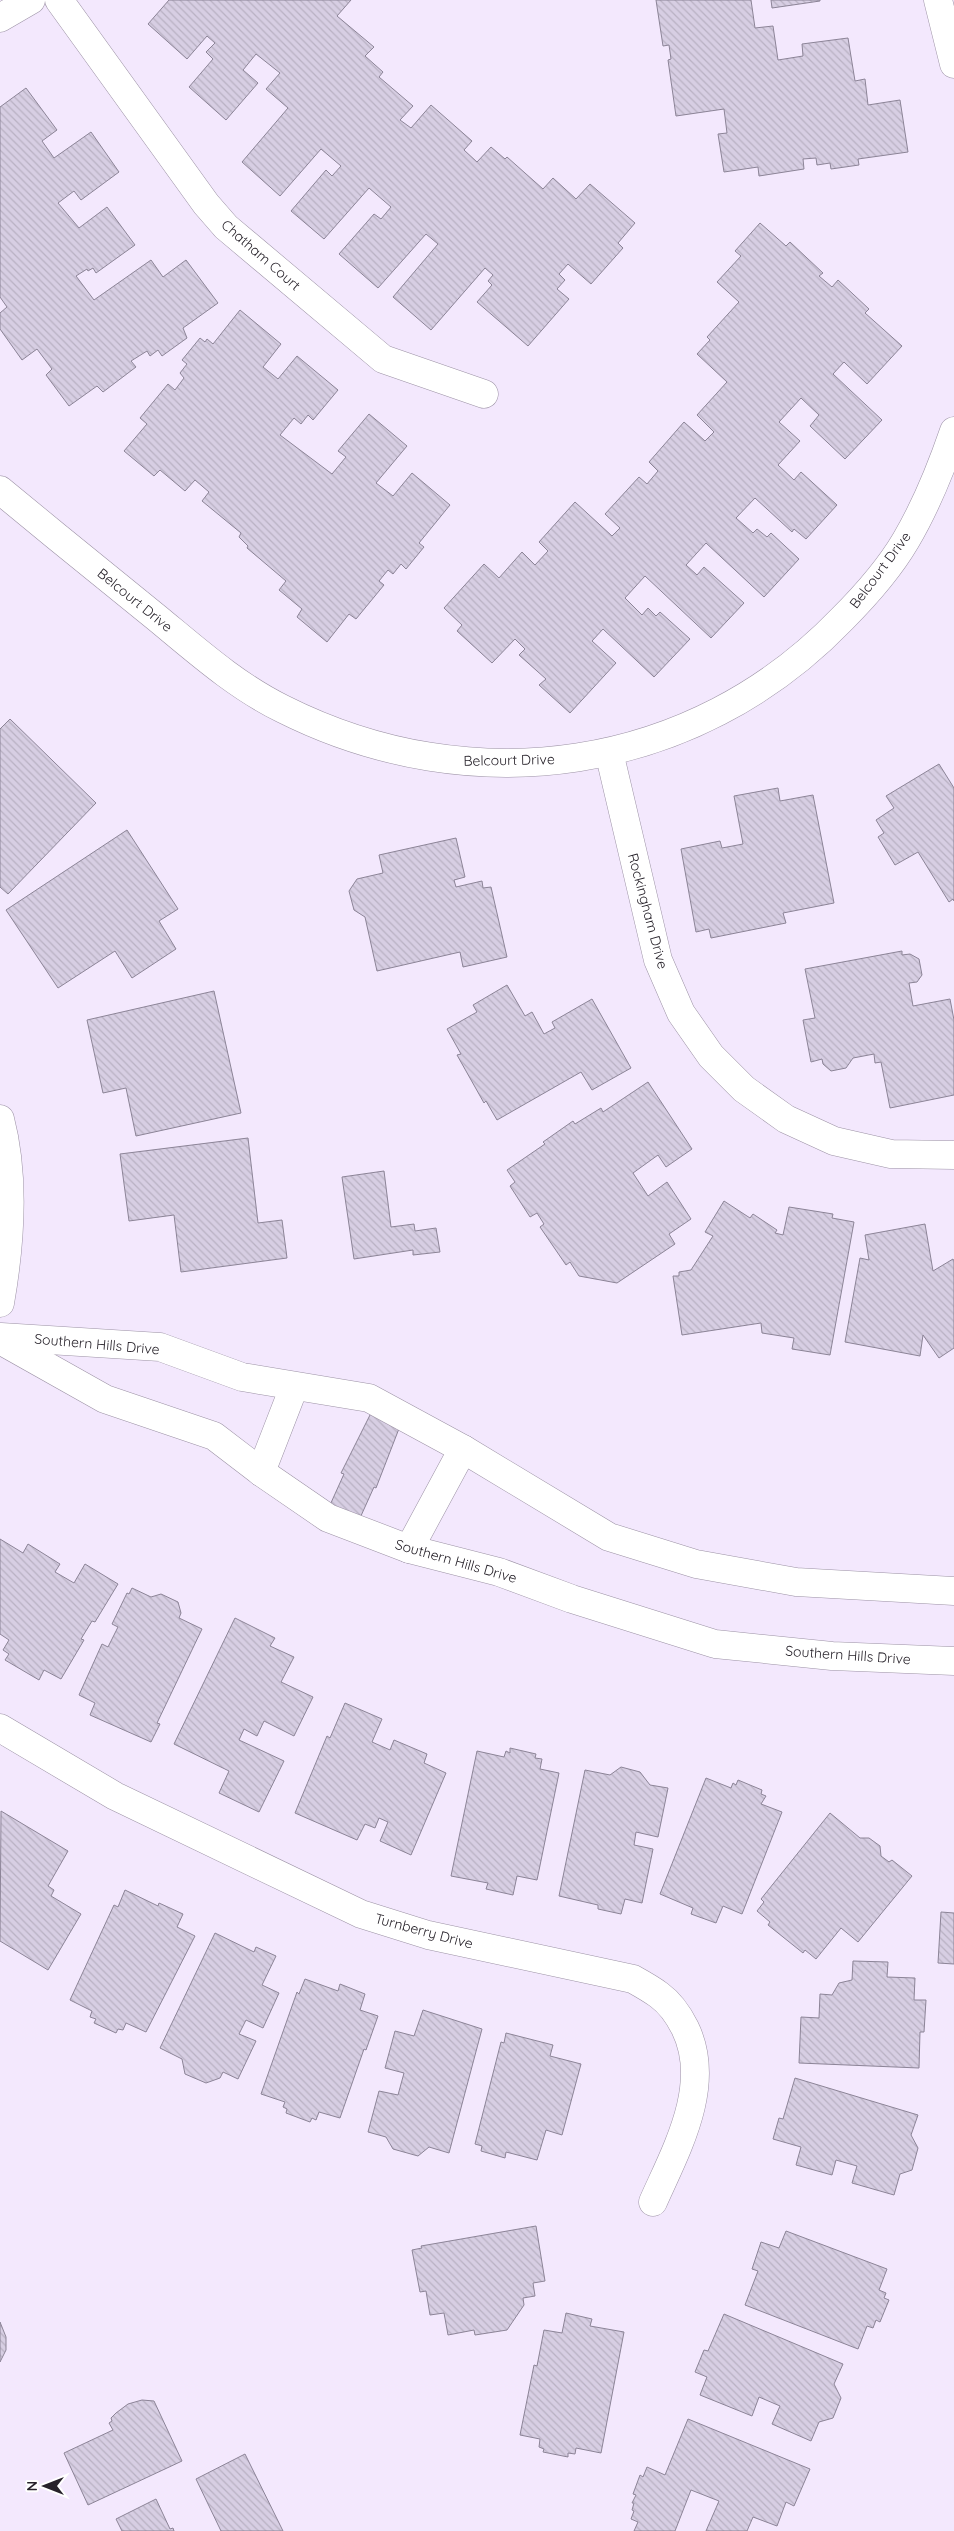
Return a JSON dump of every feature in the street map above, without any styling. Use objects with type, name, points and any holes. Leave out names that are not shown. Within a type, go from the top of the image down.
[{"type":"street","points":[[0,18],[30,0]]},
{"type":"street","name":"Chatham Court","points":[[59,0],[206,204],[226,227],[383,359],[484,394]]},
{"type":"street","points":[[938,0],[954,64]]},
{"type":"street","name":"Belcourt Drive","points":[[0,490],[224,673],[281,708],[343,736],[416,756],[475,763],[542,762],[609,752],[635,746],[706,719],[765,685],[818,644],[865,596],[905,541],[940,473],[954,431]]},
{"type":"street","name":"Rockingham Drive","points":[[609,752],[658,960],[681,1013],[711,1056],[744,1089],[786,1119],[834,1141],[891,1154],[954,1155]]},
{"type":"street","points":[[0,1118],[10,1193],[8,1261],[0,1303]]},
{"type":"street","name":"Southern Hills Drive","points":[[0,1338],[160,1348],[242,1377],[370,1398],[463,1449],[610,1537],[696,1564],[796,1582],[954,1591]]},
{"type":"street","name":"Southern Hills Drive","points":[[0,1338],[105,1399],[214,1436],[261,1472],[328,1518],[409,1549],[499,1572],[572,1600],[715,1644],[832,1656],[954,1661]]},
{"type":"street","points":[[261,1472],[294,1387]]},
{"type":"street","points":[[409,1549],[463,1449]]},
{"type":"street","name":"Turnberry Drive","points":[[0,1728],[115,1796],[361,1914],[428,1935],[633,1979],[660,1995],[679,2016],[692,2042],[696,2076],[683,2134],[653,2202]]},
{"type":"building","points":[[169,0],[351,0],[337,16],[374,47],[365,56],[383,72],[379,77],[413,106],[400,120],[411,128],[431,105],[472,141],[464,150],[477,162],[491,147],[505,159],[507,157],[543,189],[553,178],[576,199],[590,184],[635,223],[618,243],[623,248],[591,284],[568,264],[559,274],[565,280],[557,289],[569,299],[528,346],[477,302],[492,285],[488,281],[493,275],[485,268],[431,330],[393,297],[438,244],[426,234],[378,288],[339,254],[374,214],[381,219],[391,207],[369,188],[324,239],[291,211],[326,170],[332,176],[341,166],[321,149],[280,196],[242,162],[288,108],[266,89],[280,73],[256,54],[243,70],[258,83],[226,120],[189,87],[213,59],[206,52],[215,43],[207,36],[187,59],[148,24]]},
{"type":"building","points":[[656,0],[751,0],[755,28],[773,26],[778,60],[803,56],[802,44],[848,38],[855,81],[865,79],[868,105],[900,100],[908,152],[858,159],[859,165],[831,169],[830,163],[817,165],[816,158],[803,159],[804,169],[759,176],[758,167],[724,172],[718,134],[727,133],[724,109],[676,116],[668,60],[671,59],[669,45],[663,46]]},
{"type":"building","points":[[771,0],[820,0],[820,1],[772,8]]},
{"type":"building","points":[[26,88],[57,130],[42,141],[54,158],[91,132],[119,172],[81,200],[74,191],[58,203],[79,228],[107,207],[135,245],[96,273],[93,268],[88,271],[87,269],[76,276],[94,300],[151,260],[163,277],[186,260],[218,303],[183,328],[187,338],[162,356],[158,350],[150,356],[147,351],[131,361],[136,367],[103,392],[97,386],[69,406],[46,375],[52,369],[37,349],[22,360],[0,329],[0,313],[7,307],[0,297],[0,107]]},
{"type":"building","points":[[760,223],[786,246],[790,242],[823,273],[819,276],[832,287],[838,280],[869,309],[865,313],[902,346],[867,384],[844,362],[833,374],[882,420],[845,459],[810,426],[819,415],[801,398],[779,422],[800,441],[778,465],[794,480],[801,472],[837,505],[806,539],[794,529],[792,532],[755,498],[736,518],[753,533],[757,529],[767,537],[771,533],[799,559],[764,597],[706,543],[686,565],[697,575],[704,567],[744,603],[711,638],[645,576],[625,598],[642,615],[648,608],[656,616],[660,612],[690,639],[654,677],[603,629],[592,641],[616,663],[570,713],[539,685],[546,679],[519,655],[525,649],[515,639],[492,663],[457,631],[462,625],[444,608],[484,564],[499,578],[522,552],[535,565],[548,551],[539,542],[575,502],[612,536],[620,528],[605,514],[639,477],[647,484],[658,471],[649,462],[684,422],[705,441],[714,432],[697,415],[727,382],[697,354],[710,340],[707,337],[739,302],[717,282],[741,256],[735,251]]},
{"type":"building","points":[[240,310],[281,344],[263,367],[278,379],[297,356],[338,390],[313,420],[308,415],[301,424],[294,418],[280,435],[332,474],[346,457],[338,451],[369,414],[407,446],[376,483],[393,496],[412,473],[450,505],[419,543],[424,547],[406,569],[401,564],[393,574],[388,570],[379,581],[384,585],[356,619],[349,614],[327,642],[297,617],[302,609],[279,590],[286,581],[247,548],[248,546],[239,537],[241,533],[202,501],[209,492],[195,480],[185,491],[160,470],[154,476],[124,451],[147,424],[140,418],[168,384],[175,390],[184,378],[180,373],[187,364],[182,360],[200,338],[205,342],[207,339],[213,344]]},
{"type":"building","points":[[10,719],[96,803],[8,894],[0,887],[0,729]]},
{"type":"building","points":[[939,764],[954,788],[954,901],[953,899],[949,902],[918,852],[895,865],[878,837],[884,833],[876,820],[894,808],[886,796]]},
{"type":"building","points":[[778,788],[780,801],[813,795],[834,903],[783,913],[786,923],[711,938],[709,929],[696,932],[681,849],[720,841],[722,848],[743,844],[734,796]]},
{"type":"building","points":[[127,830],[178,909],[159,921],[176,949],[132,978],[115,951],[58,988],[6,910]]},
{"type":"building","points":[[456,838],[465,877],[454,880],[456,887],[482,881],[483,888],[491,887],[507,957],[463,967],[460,952],[377,971],[365,917],[354,910],[349,891],[357,879],[383,873],[379,855]]},
{"type":"building","points":[[902,951],[902,955],[910,954],[919,959],[922,975],[917,982],[909,983],[913,1006],[950,999],[954,1020],[954,1095],[890,1108],[881,1062],[875,1063],[874,1054],[853,1058],[846,1068],[831,1071],[823,1064],[822,1059],[811,1062],[803,1020],[815,1018],[805,969]]},
{"type":"building","points":[[507,985],[525,1016],[532,1012],[544,1034],[555,1028],[552,1022],[592,999],[631,1068],[592,1090],[581,1072],[497,1120],[486,1101],[484,1103],[457,1055],[461,1054],[447,1029],[477,1012],[473,1005]]},
{"type":"building","points":[[214,991],[241,1113],[136,1136],[126,1088],[103,1093],[87,1020]]},
{"type":"building","points":[[648,1082],[692,1149],[666,1167],[658,1155],[633,1173],[648,1196],[667,1182],[691,1219],[669,1234],[675,1244],[617,1283],[579,1276],[570,1262],[566,1265],[540,1227],[544,1224],[537,1213],[530,1217],[510,1186],[515,1182],[507,1170],[545,1144],[543,1142],[573,1121],[575,1124],[601,1108],[603,1112]]},
{"type":"building","points":[[248,1138],[258,1223],[282,1220],[287,1258],[181,1272],[174,1215],[129,1221],[120,1154]]},
{"type":"building","points":[[384,1171],[391,1227],[414,1224],[415,1231],[436,1228],[440,1252],[413,1255],[413,1250],[354,1259],[342,1177]]},
{"type":"building","points":[[724,1201],[750,1218],[753,1214],[777,1230],[775,1233],[783,1235],[789,1207],[833,1214],[832,1218],[854,1222],[830,1355],[792,1349],[794,1338],[762,1333],[761,1323],[682,1335],[673,1276],[679,1276],[679,1272],[691,1270],[713,1236],[705,1232]]},
{"type":"building","points":[[925,1224],[933,1271],[953,1259],[954,1261],[954,1348],[939,1358],[923,1335],[920,1356],[845,1342],[860,1258],[869,1260],[865,1235]]},
{"type":"building","points":[[371,1413],[400,1426],[376,1488],[374,1487],[360,1518],[330,1505],[344,1474],[341,1473]]},
{"type":"building","points":[[0,1539],[23,1553],[28,1544],[60,1564],[55,1572],[74,1583],[85,1564],[118,1584],[95,1622],[92,1621],[81,1639],[84,1640],[61,1679],[44,1670],[39,1680],[5,1660],[9,1654],[3,1650],[9,1640],[0,1634]]},
{"type":"building","points":[[132,1588],[151,1597],[161,1594],[178,1602],[181,1613],[179,1618],[202,1629],[157,1723],[160,1724],[151,1742],[90,1715],[95,1703],[79,1695],[102,1644],[108,1647],[118,1627],[112,1624],[127,1593],[129,1594]]},
{"type":"building","points":[[235,1618],[275,1638],[270,1646],[294,1657],[281,1682],[313,1697],[294,1736],[264,1721],[257,1736],[244,1729],[239,1740],[284,1761],[259,1812],[219,1793],[229,1771],[174,1744]]},
{"type":"building","points":[[345,1703],[382,1719],[372,1742],[390,1750],[394,1740],[427,1754],[424,1763],[446,1773],[411,1855],[380,1841],[388,1822],[379,1818],[375,1828],[365,1824],[357,1840],[295,1813],[327,1736],[330,1738]]},
{"type":"building","points":[[510,1748],[536,1754],[535,1758],[542,1759],[540,1769],[559,1773],[537,1880],[517,1876],[513,1895],[486,1889],[488,1883],[451,1876],[477,1751],[504,1757],[506,1751],[510,1753]]},
{"type":"building","points":[[621,1767],[640,1772],[650,1785],[668,1788],[658,1837],[636,1832],[634,1845],[653,1849],[642,1903],[625,1899],[621,1914],[598,1909],[598,1905],[559,1896],[585,1770],[610,1775]]},
{"type":"building","points":[[706,1778],[731,1788],[733,1783],[736,1785],[738,1780],[762,1790],[761,1794],[766,1796],[761,1804],[782,1812],[742,1914],[723,1906],[716,1923],[691,1914],[693,1908],[660,1894]]},
{"type":"building","points":[[1,1811],[68,1851],[48,1886],[54,1890],[51,1896],[81,1914],[48,1970],[0,1941]]},
{"type":"building","points":[[830,1813],[860,1838],[869,1838],[880,1846],[881,1856],[889,1862],[892,1860],[912,1876],[858,1942],[841,1928],[816,1959],[805,1950],[803,1953],[768,1925],[770,1922],[757,1911],[764,1902],[761,1899]]},
{"type":"building","points":[[125,1890],[158,1906],[159,1903],[183,1914],[177,1927],[195,1936],[146,2032],[126,2023],[123,2030],[118,2029],[116,2033],[94,2023],[96,2019],[90,2017],[92,2011],[70,2000],[114,1905],[118,1907]]},
{"type":"building","points":[[941,1912],[954,1913],[954,1964],[938,1963]]},
{"type":"building","points":[[215,1933],[254,1952],[256,1947],[276,1956],[262,1985],[279,1993],[263,2028],[246,2020],[239,2034],[256,2041],[238,2079],[223,2072],[220,2078],[206,2083],[185,2074],[182,2059],[160,2048]]},
{"type":"building","points":[[853,1961],[888,1962],[887,1977],[915,1978],[914,2000],[926,2000],[924,2032],[920,2032],[919,2068],[799,2063],[801,2017],[819,2018],[820,1994],[832,1995],[839,1983],[852,1980]]},
{"type":"building","points":[[305,1979],[338,1991],[340,1984],[365,1994],[360,2010],[378,2016],[366,2050],[364,2049],[340,2118],[319,2112],[316,2120],[312,2118],[310,2122],[286,2113],[287,2109],[283,2107],[285,2102],[261,2094],[297,1992],[299,1994]]},
{"type":"building","points":[[423,2010],[482,2029],[449,2153],[429,2147],[418,2156],[393,2149],[386,2137],[368,2132],[379,2091],[398,2095],[404,2073],[385,2068],[395,2031],[414,2036]]},
{"type":"building","points":[[506,2033],[553,2045],[550,2056],[581,2064],[562,2135],[546,2130],[537,2160],[506,2152],[505,2158],[481,2151],[482,2146],[475,2144],[501,2042],[504,2043]]},
{"type":"building","points":[[795,2078],[918,2115],[911,2135],[918,2148],[912,2170],[900,2174],[894,2195],[852,2183],[857,2166],[836,2160],[832,2175],[796,2165],[801,2147],[773,2139],[779,2118],[783,2119]]},
{"type":"building","points":[[536,2226],[545,2281],[533,2283],[535,2296],[523,2298],[524,2305],[507,2330],[475,2335],[474,2330],[448,2335],[444,2313],[430,2315],[426,2291],[420,2292],[412,2250],[422,2248],[421,2246]]},
{"type":"building","points":[[786,2231],[887,2269],[879,2290],[886,2293],[884,2298],[889,2300],[880,2322],[876,2320],[873,2328],[867,2326],[858,2349],[745,2305],[758,2271],[752,2269],[761,2242],[779,2248]]},
{"type":"building","points":[[566,2313],[592,2319],[590,2326],[624,2332],[601,2453],[576,2448],[575,2454],[568,2453],[568,2457],[543,2452],[544,2449],[539,2447],[540,2439],[520,2435],[534,2365],[537,2366],[544,2330],[562,2333]]},
{"type":"building","points":[[724,2314],[843,2364],[834,2384],[841,2398],[833,2418],[819,2422],[811,2441],[772,2424],[780,2406],[759,2397],[752,2416],[700,2395],[707,2377],[695,2372],[704,2350],[708,2351]]},
{"type":"building","points":[[0,2322],[6,2337],[6,2350],[0,2362]]},
{"type":"building","points":[[142,2400],[154,2401],[182,2461],[88,2505],[64,2453],[113,2430],[109,2423],[112,2421],[111,2418],[128,2404]]},
{"type":"building","points":[[688,2419],[810,2469],[794,2506],[786,2502],[777,2526],[753,2517],[747,2531],[706,2531],[719,2501],[691,2490],[675,2531],[634,2531],[638,2522],[631,2519],[634,2511],[632,2510],[634,2503],[632,2503],[636,2495],[633,2494],[640,2475],[643,2477],[647,2467],[665,2475]]},
{"type":"building","points":[[245,2454],[283,2531],[221,2531],[196,2479]]},
{"type":"building","points":[[156,2499],[170,2529],[173,2528],[174,2531],[122,2531],[116,2519]]}]
